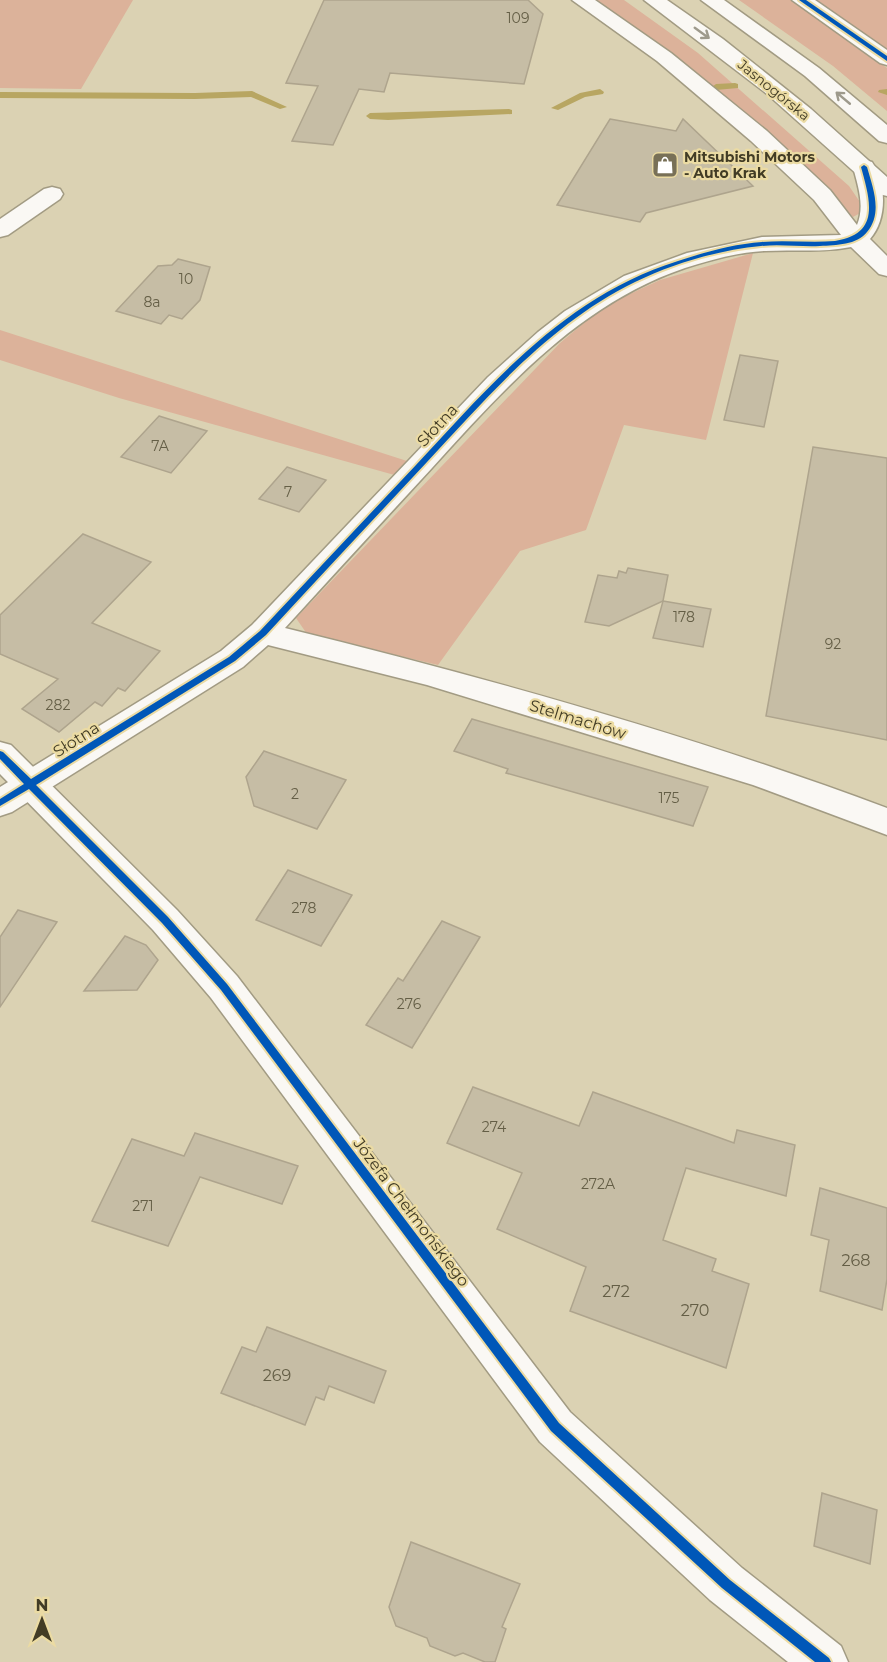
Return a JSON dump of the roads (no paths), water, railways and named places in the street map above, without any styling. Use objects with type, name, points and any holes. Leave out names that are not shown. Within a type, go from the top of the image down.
[{"type":"street","points":[[582,0],[664,57],[759,136],[822,195],[855,238],[887,269]]},
{"type":"street","name":"Jasnogórska","points":[[654,0],[758,74],[887,189]]},
{"type":"street","points":[[711,0],[804,67],[887,136]]},
{"type":"street","points":[[802,0],[887,59]]},
{"type":"street","points":[[855,238],[864,232],[873,211],[864,167]]},
{"type":"street","points":[[0,230],[52,195]]},
{"type":"street","name":"Słotna","points":[[15,795],[232,658],[263,633],[481,399],[540,341],[592,301],[634,280],[728,250],[763,244],[828,243],[855,238]]},
{"type":"street","name":"Stelmachów","points":[[263,633],[428,674],[751,771],[887,822]]},
{"type":"street","name":"Józefa Chełmońskiego","points":[[0,754],[15,795],[107,860],[225,987],[555,1427],[726,1584],[825,1662]]},
{"type":"waterway","points":[[716,87],[735,86]]},
{"type":"waterway","points":[[555,108],[583,95],[600,92]]},
{"type":"waterway","points":[[882,92],[887,92]]},
{"type":"waterway","points":[[0,95],[252,94],[283,107]]},
{"type":"waterway","points":[[370,116],[509,112]]},
{"type":"place","name":"Mitsubishi Motors - Auto Krak","points":[[665,165]]}]
